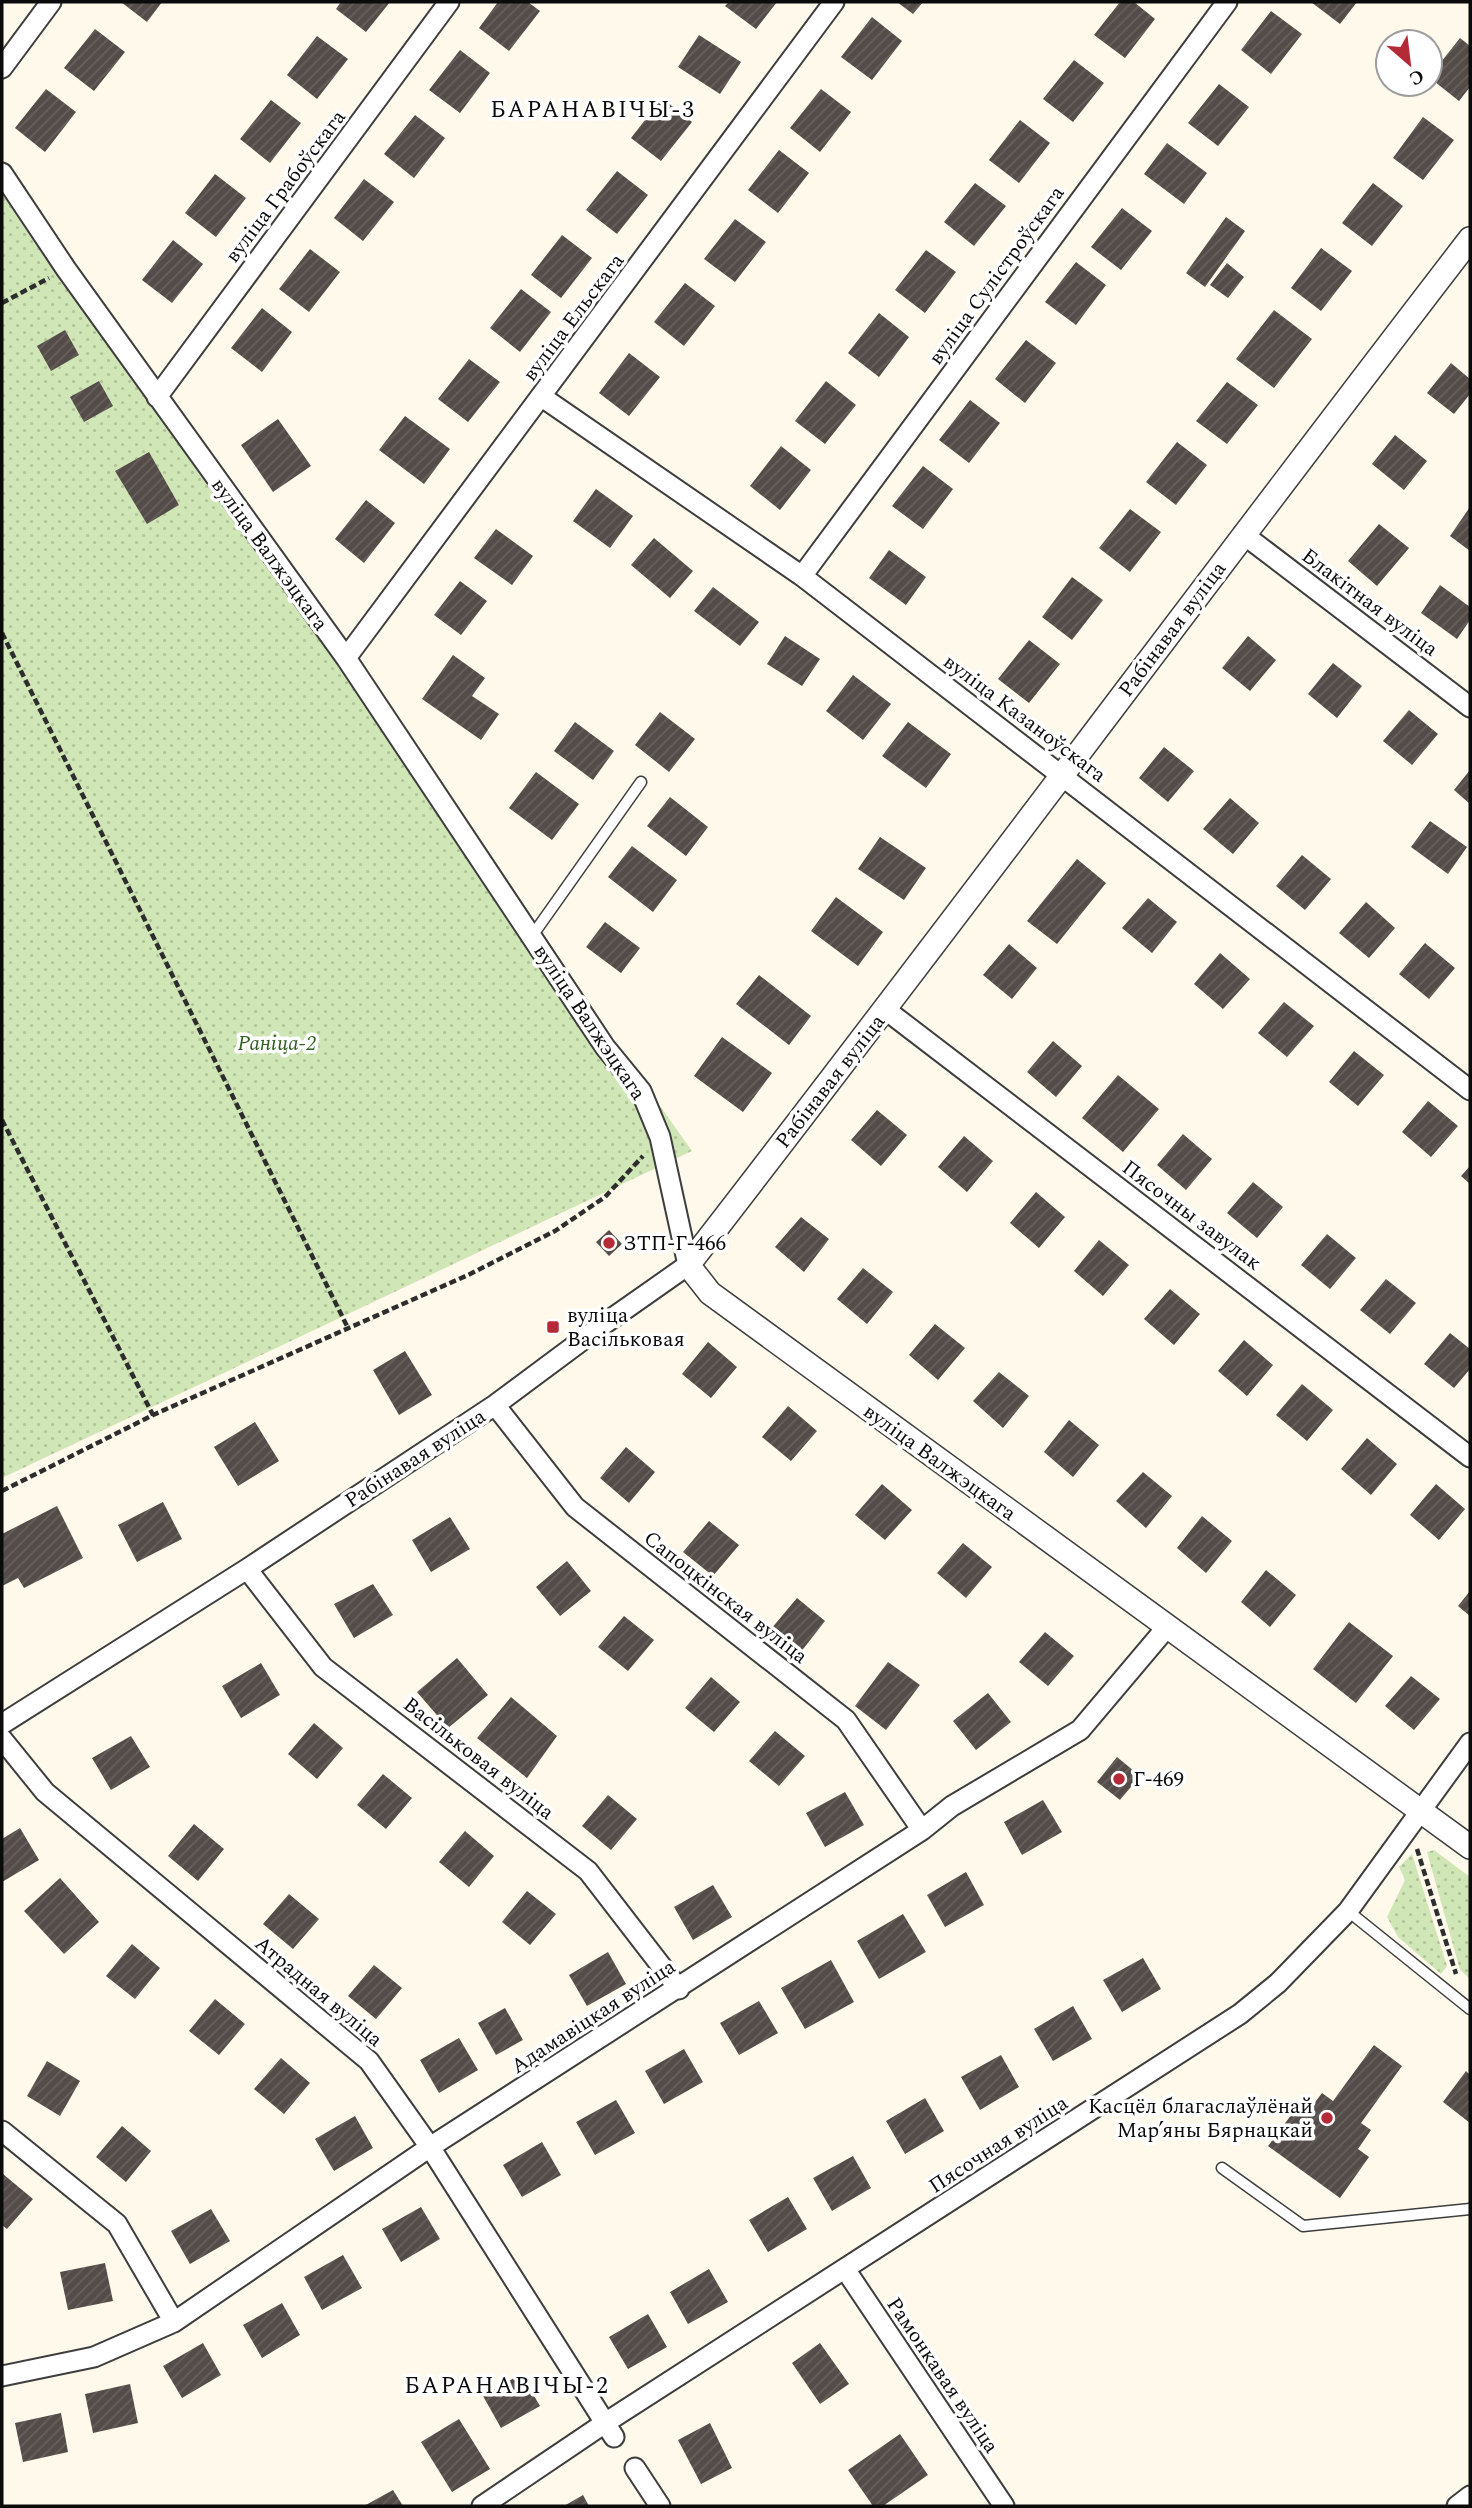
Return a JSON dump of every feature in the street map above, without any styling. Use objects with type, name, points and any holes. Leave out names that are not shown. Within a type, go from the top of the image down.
[{"type":"street","points":[[2,68],[51,2]]},
{"type":"street","name":"вуліца Грабоўскага","points":[[157,397],[449,2]]},
{"type":"street","name":"вуліца Ельскага","points":[[346,659],[834,2]]},
{"type":"street","name":"вуліца Сулістроўскага","points":[[802,576],[1227,2]]},
{"type":"street","name":"вуліца Валжэцкага","points":[[2,173],[66,269],[346,659],[605,1047],[641,1091],[660,1137],[688,1265],[709,1293],[1167,1627],[1416,1818],[1470,1847]]},
{"type":"street","name":"Рабінавая вуліца","points":[[2,1724],[247,1569],[495,1405],[688,1265],[886,1010],[1243,534],[1470,239]]},
{"type":"street","name":"вуліца Казаноўскага","points":[[542,397],[802,576],[1470,1090]]},
{"type":"street","name":"Блакітная вуліца","points":[[1243,534],[1470,707]]},
{"type":"street","name":"Пясочны завулак","points":[[886,1010],[1470,1457]]},
{"type":"street","name":"Сапоцкінская вуліца","points":[[495,1405],[575,1507],[846,1720],[922,1830]]},
{"type":"street","name":"Васільковая вуліца","points":[[247,1569],[323,1667],[588,1871],[679,1989]]},
{"type":"street","name":"Адамавіцкая вуліца","points":[[2,2376],[94,2357],[174,2322],[430,2147],[679,1989],[922,1830],[952,1806],[1080,1730],[1167,1627]]},
{"type":"street","name":"Атрадная вуліца","points":[[2,1739],[45,1792],[369,2060],[430,2147],[609,2430]]},
{"type":"street","name":"Пясочная вуліца","points":[[482,2506],[609,2430],[845,2269],[1240,2014],[1278,1983],[1348,1911],[1470,1743]]},
{"type":"street","points":[[2,2131],[117,2224],[174,2322]]},
{"type":"street","name":"Рамонкавая вуліца","points":[[845,2269],[1004,2506]]},
{"type":"street","points":[[635,2468],[660,2506]]},
{"type":"street","points":[[1457,2506],[1470,2496]]},
{"type":"lane","points":[[532,936],[642,782]]},
{"type":"lane","points":[[1348,1911],[1470,2009]]},
{"type":"lane","points":[[1222,2168],[1303,2226],[1470,2209]]},
{"type":"path","points":[[2,303],[66,269]]},
{"type":"path","points":[[2,633],[348,1328]]},
{"type":"path","points":[[2,1120],[153,1415]]},
{"type":"path","points":[[2,1491],[153,1415],[468,1275],[555,1231],[605,1197],[660,1137]]},
{"type":"path","points":[[1416,1818],[1454,1973],[1462,1979]]},
{"type":"green space","name":"Раніца-2","points":[[2,182],[692,1151],[2,1478]]},
{"type":"green space","points":[[1434,1850],[1470,1877],[1470,1979],[1460,1970],[1427,1852]]},
{"type":"green space","points":[[1412,1854],[1447,1966],[1441,1974],[1398,1937],[1387,1917],[1405,1880],[1399,1867]]},
{"type":"building","points":[[121,2],[162,2],[147,22]]},
{"type":"building","points":[[341,2],[390,2],[366,32],[336,9]]},
{"type":"building","points":[[498,2],[528,2],[540,11],[509,51],[479,28]]},
{"type":"building","points":[[729,2],[777,2],[756,29],[725,6]]},
{"type":"building","points":[[897,2],[923,2],[913,14]]},
{"type":"building","points":[[1120,2],[1134,2],[1155,19],[1125,58],[1094,35]]},
{"type":"building","points":[[1311,2],[1357,2],[1340,24]]},
{"type":"building","points":[[1271,11],[1302,34],[1271,74],[1241,50]]},
{"type":"building","points":[[872,17],[902,41],[872,80],[841,57]]},
{"type":"building","points":[[95,29],[125,52],[94,91],[64,68]]},
{"type":"building","points":[[699,35],[741,62],[720,94],[678,67]]},
{"type":"building","points":[[317,36],[348,59],[317,99],[287,75]]},
{"type":"building","points":[[1460,38],[1470,46],[1470,87],[1459,101],[1444,89],[1444,58]]},
{"type":"building","points":[[460,50],[490,73],[460,113],[429,90]]},
{"type":"building","points":[[1074,60],[1104,83],[1073,122],[1043,99]]},
{"type":"building","points":[[1219,84],[1249,107],[1218,146],[1188,123]]},
{"type":"building","points":[[46,89],[76,112],[45,152],[15,128]]},
{"type":"building","points":[[821,89],[851,112],[820,152],[790,128]]},
{"type":"building","points":[[662,98],[692,122],[661,161],[631,138]]},
{"type":"building","points":[[271,100],[301,123],[270,163],[240,139]]},
{"type":"building","points":[[415,115],[445,138],[414,178],[384,154]]},
{"type":"building","points":[[1423,117],[1454,140],[1423,180],[1393,158]]},
{"type":"building","points":[[1020,120],[1050,143],[1019,183],[989,160]]},
{"type":"building","points":[[1167,143],[1207,173],[1184,204],[1144,174]]},
{"type":"building","points":[[779,150],[809,173],[778,213],[748,190]]},
{"type":"building","points":[[617,171],[648,195],[617,234],[586,210]]},
{"type":"building","points":[[215,174],[246,198],[216,237],[185,213]]},
{"type":"building","points":[[364,179],[394,202],[363,241],[334,218]]},
{"type":"building","points":[[975,183],[1006,206],[974,246],[944,222]]},
{"type":"building","points":[[1373,183],[1403,206],[1372,246],[1342,223]]},
{"type":"building","points":[[1122,208],[1152,231],[1121,270],[1091,247]]},
{"type":"building","points":[[1226,217],[1245,231],[1205,287],[1186,273]]},
{"type":"building","points":[[735,219],[766,242],[735,282],[704,259]]},
{"type":"building","points":[[562,235],[592,258],[561,298],[531,275]]},
{"type":"building","points":[[173,240],[203,264],[172,303],[142,280]]},
{"type":"building","points":[[1321,248],[1352,271],[1321,311],[1291,288]]},
{"type":"building","points":[[310,249],[340,272],[309,312],[279,289]]},
{"type":"building","points":[[926,250],[956,272],[925,313],[895,290]]},
{"type":"building","points":[[1076,262],[1106,285],[1076,325],[1045,302]]},
{"type":"building","points":[[1227,263],[1244,277],[1228,298],[1210,285]]},
{"type":"building","points":[[685,283],[715,306],[684,346],[654,322]]},
{"type":"building","points":[[521,289],[551,312],[520,352],[490,328]]},
{"type":"building","points":[[262,308],[292,332],[262,372],[231,348]]},
{"type":"building","points":[[1274,310],[1312,339],[1274,388],[1236,359]]},
{"type":"building","points":[[879,313],[909,337],[879,377],[848,353]]},
{"type":"building","points":[[65,330],[79,355],[51,371],[37,346]]},
{"type":"building","points":[[1026,340],[1056,363],[1025,403],[995,379]]},
{"type":"building","points":[[629,353],[660,377],[629,416],[599,393]]},
{"type":"building","points":[[469,359],[500,382],[468,422],[438,399]]},
{"type":"building","points":[[1451,363],[1470,379],[1470,394],[1454,414],[1427,393]]},
{"type":"building","points":[[99,381],[113,406],[84,422],[70,397]]},
{"type":"building","points":[[826,381],[856,405],[825,444],[795,421]]},
{"type":"building","points":[[1227,382],[1258,405],[1227,444],[1196,421]]},
{"type":"building","points":[[970,400],[1000,423],[969,463],[939,440]]},
{"type":"building","points":[[405,416],[450,449],[424,484],[379,450]]},
{"type":"building","points":[[278,419],[311,466],[273,492],[241,445]]},
{"type":"building","points":[[1395,435],[1427,461],[1404,490],[1372,464]]},
{"type":"building","points":[[1177,442],[1207,465],[1176,505],[1146,482]]},
{"type":"building","points":[[781,446],[811,470],[780,510],[750,486]]},
{"type":"building","points":[[149,452],[179,505],[147,524],[115,471]]},
{"type":"building","points":[[923,466],[953,489],[923,529],[892,506]]},
{"type":"building","points":[[596,489],[633,516],[610,548],[573,521]]},
{"type":"building","points":[[366,500],[395,523],[364,563],[335,539]]},
{"type":"building","points":[[1470,507],[1470,551],[1450,536]]},
{"type":"building","points":[[1130,509],[1161,532],[1130,572],[1099,548]]},
{"type":"building","points":[[1379,524],[1409,548],[1377,586],[1348,561]]},
{"type":"building","points":[[496,529],[533,556],[512,585],[474,558]]},
{"type":"building","points":[[654,538],[693,571],[670,598],[631,565]]},
{"type":"building","points":[[889,550],[926,577],[906,605],[869,578]]},
{"type":"building","points":[[1072,577],[1103,600],[1072,640],[1042,617]]},
{"type":"building","points":[[460,581],[487,601],[461,635],[434,615]]},
{"type":"building","points":[[1440,585],[1470,607],[1470,620],[1457,639],[1421,613]]},
{"type":"building","points":[[713,587],[759,622],[740,646],[694,611]]},
{"type":"building","points":[[785,636],[820,659],[802,686],[767,664]]},
{"type":"building","points":[[1248,636],[1276,660],[1250,691],[1222,668]]},
{"type":"building","points":[[1029,640],[1060,664],[1029,703],[998,679]]},
{"type":"building","points":[[453,655],[485,678],[472,696],[499,714],[481,740],[422,699]]},
{"type":"building","points":[[1333,663],[1362,686],[1337,718],[1308,694]]},
{"type":"building","points":[[853,675],[891,704],[863,740],[826,711]]},
{"type":"building","points":[[1409,710],[1438,734],[1412,765],[1383,741]]},
{"type":"building","points":[[660,712],[695,739],[669,772],[635,745]]},
{"type":"building","points":[[575,722],[614,751],[593,780],[554,751]]},
{"type":"building","points":[[908,722],[951,754],[926,788],[882,756]]},
{"type":"building","points":[[1164,747],[1194,771],[1168,802],[1139,778]]},
{"type":"building","points":[[1470,770],[1470,804],[1454,790]]},
{"type":"building","points":[[536,772],[579,804],[552,840],[509,808]]},
{"type":"building","points":[[670,797],[708,827],[686,856],[647,826]]},
{"type":"building","points":[[1230,798],[1259,823],[1233,854],[1203,829]]},
{"type":"building","points":[[1430,821],[1467,847],[1448,874],[1411,847]]},
{"type":"building","points":[[880,837],[926,868],[904,900],[858,869]]},
{"type":"building","points":[[632,846],[677,880],[653,912],[608,877]]},
{"type":"building","points":[[1302,855],[1331,879],[1305,910],[1276,886]]},
{"type":"building","points":[[1077,859],[1106,883],[1057,944],[1027,921]]},
{"type":"building","points":[[836,897],[883,932],[858,966],[811,931]]},
{"type":"building","points":[[1148,898],[1177,922],[1152,953],[1122,928]]},
{"type":"building","points":[[1366,902],[1395,928],[1369,958],[1339,933]]},
{"type":"building","points":[[605,922],[640,948],[621,973],[586,947]]},
{"type":"building","points":[[1425,943],[1455,968],[1429,999],[1399,974]]},
{"type":"building","points":[[1009,944],[1037,968],[1012,999],[983,975]]},
{"type":"building","points":[[1220,953],[1250,979],[1223,1009],[1194,984]]},
{"type":"building","points":[[759,975],[811,1016],[789,1045],[736,1004]]},
{"type":"building","points":[[1284,1002],[1314,1026],[1287,1057],[1258,1033]]},
{"type":"building","points":[[722,1037],[772,1073],[743,1112],[694,1076]]},
{"type":"building","points":[[1053,1041],[1082,1066],[1056,1097],[1027,1072]]},
{"type":"building","points":[[1354,1051],[1384,1075],[1358,1106],[1329,1082]]},
{"type":"building","points":[[1118,1075],[1159,1109],[1123,1152],[1082,1118]]},
{"type":"building","points":[[1428,1101],[1458,1126],[1431,1157],[1402,1132]]},
{"type":"building","points":[[877,1110],[907,1135],[881,1166],[851,1140]]},
{"type":"building","points":[[1183,1134],[1212,1159],[1186,1190],[1157,1165]]},
{"type":"building","points":[[964,1136],[993,1161],[967,1192],[938,1167]]},
{"type":"building","points":[[1470,1166],[1470,1184],[1461,1176]]},
{"type":"building","points":[[1253,1182],[1283,1207],[1257,1238],[1227,1213]]},
{"type":"building","points":[[1036,1192],[1065,1217],[1039,1248],[1010,1223]]},
{"type":"building","points":[[801,1217],[829,1239],[804,1272],[775,1247]]},
{"type":"building","name":"ЗТП-Г-466","points":[[609,1230],[622,1244],[609,1256],[596,1242]]},
{"type":"building","points":[[1327,1234],[1356,1258],[1330,1289],[1301,1265]]},
{"type":"building","points":[[1099,1240],[1129,1265],[1103,1296],[1074,1271]]},
{"type":"building","points":[[863,1268],[893,1292],[867,1324],[837,1299]]},
{"type":"building","points":[[1386,1279],[1416,1303],[1390,1334],[1360,1310]]},
{"type":"building","points":[[1170,1289],[1200,1314],[1174,1345],[1144,1319]]},
{"type":"building","points":[[935,1324],[965,1348],[938,1380],[909,1355]]},
{"type":"building","points":[[1450,1333],[1470,1349],[1470,1369],[1454,1388],[1424,1364]]},
{"type":"building","points":[[1244,1340],[1273,1365],[1247,1396],[1218,1371]]},
{"type":"building","points":[[708,1342],[737,1367],[711,1398],[682,1374]]},
{"type":"building","points":[[405,1351],[432,1395],[399,1415],[373,1370]]},
{"type":"building","points":[[999,1372],[1029,1396],[1003,1428],[973,1401]]},
{"type":"building","points":[[1302,1384],[1333,1410],[1307,1441],[1276,1415]]},
{"type":"building","points":[[788,1406],[817,1431],[791,1461],[762,1437]]},
{"type":"building","points":[[1069,1420],[1099,1445],[1073,1477],[1044,1452]]},
{"type":"building","points":[[255,1422],[279,1461],[238,1486],[214,1447]]},
{"type":"building","points":[[1367,1438],[1397,1464],[1371,1495],[1341,1469]]},
{"type":"building","points":[[626,1447],[655,1472],[629,1503],[600,1478]]},
{"type":"building","points":[[1143,1472],[1172,1496],[1146,1528],[1116,1501]]},
{"type":"building","points":[[882,1484],[912,1510],[885,1540],[855,1515]]},
{"type":"building","points":[[1436,1484],[1465,1509],[1439,1540],[1410,1515]]},
{"type":"building","points":[[163,1502],[182,1539],[137,1562],[118,1525]]},
{"type":"building","points":[[57,1506],[83,1558],[24,1588],[18,1578],[2,1586],[2,1534]]},
{"type":"building","points":[[1202,1516],[1232,1541],[1206,1573],[1177,1548]]},
{"type":"building","points":[[450,1517],[470,1549],[431,1572],[412,1540]]},
{"type":"building","points":[[709,1521],[739,1545],[713,1576],[683,1552]]},
{"type":"building","points":[[963,1543],[992,1567],[966,1598],[937,1573]]},
{"type":"building","points":[[567,1561],[591,1591],[560,1616],[536,1587]]},
{"type":"building","points":[[1266,1570],[1296,1595],[1270,1627],[1241,1602]]},
{"type":"building","points":[[373,1584],[393,1615],[354,1638],[334,1604]]},
{"type":"building","points":[[1470,1591],[1470,1616],[1458,1606]]},
{"type":"building","points":[[797,1598],[825,1621],[800,1653],[771,1629]]},
{"type":"building","points":[[624,1616],[654,1640],[628,1671],[598,1647]]},
{"type":"building","points":[[1349,1622],[1393,1656],[1356,1703],[1313,1669]]},
{"type":"building","points":[[1045,1632],[1074,1656],[1048,1686],[1019,1662]]},
{"type":"building","points":[[457,1658],[488,1695],[448,1728],[417,1692]]},
{"type":"building","points":[[888,1662],[920,1685],[886,1730],[855,1706]]},
{"type":"building","points":[[261,1663],[280,1695],[241,1718],[222,1686]]},
{"type":"building","points":[[1411,1676],[1440,1699],[1414,1730],[1385,1706]]},
{"type":"building","points":[[711,1677],[740,1702],[714,1732],[685,1708]]},
{"type":"building","points":[[988,1693],[1011,1722],[976,1750],[953,1721]]},
{"type":"building","points":[[511,1697],[557,1736],[527,1778],[477,1738]]},
{"type":"building","points":[[314,1723],[343,1748],[317,1779],[288,1754]]},
{"type":"building","points":[[775,1731],[805,1756],[779,1786],[749,1761]]},
{"type":"building","points":[[131,1736],[150,1767],[111,1790],[92,1758]]},
{"type":"building","name":"Г-469","points":[[1117,1757],[1140,1776],[1120,1800],[1097,1782]]},
{"type":"building","points":[[383,1774],[412,1798],[386,1829],[357,1805]]},
{"type":"building","points":[[845,1792],[864,1825],[825,1847],[806,1813]]},
{"type":"building","points":[[608,1795],[637,1819],[611,1850],[582,1826]]},
{"type":"building","points":[[1043,1800],[1062,1832],[1022,1855],[1004,1822]]},
{"type":"building","points":[[194,1824],[224,1849],[198,1881],[168,1856]]},
{"type":"building","points":[[20,1828],[39,1860],[2,1882],[2,1839]]},
{"type":"building","points":[[465,1831],[494,1856],[469,1887],[439,1862]]},
{"type":"building","points":[[966,1872],[984,1905],[945,1927],[927,1895]]},
{"type":"building","points":[[60,1878],[99,1922],[64,1954],[24,1911]]},
{"type":"building","points":[[713,1885],[732,1917],[693,1940],[674,1907]]},
{"type":"building","points":[[527,1891],[556,1914],[530,1945],[502,1922]]},
{"type":"building","points":[[289,1894],[319,1919],[293,1949],[263,1924]]},
{"type":"building","points":[[903,1914],[926,1952],[879,1979],[857,1941]]},
{"type":"building","points":[[132,1944],[160,1968],[135,1999],[106,1976]]},
{"type":"building","points":[[608,1952],[626,1984],[587,2006],[569,1975]]},
{"type":"building","points":[[1143,1958],[1161,1989],[1122,2012],[1103,1980]]},
{"type":"building","points":[[831,1960],[854,2002],[805,2029],[781,1988]]},
{"type":"building","points":[[374,1965],[402,1988],[376,2019],[348,1996]]},
{"type":"building","points":[[215,1999],[245,2024],[219,2055],[189,2031]]},
{"type":"building","points":[[759,2001],[778,2033],[739,2055],[720,2023]]},
{"type":"building","points":[[1073,2006],[1092,2039],[1053,2061],[1034,2029]]},
{"type":"building","points":[[505,2008],[523,2040],[496,2055],[478,2023]]},
{"type":"building","points":[[459,2038],[478,2070],[439,2093],[420,2060]]},
{"type":"building","name":"Касцёл благаслаўлёнай Мар’яны Бярнацкай","points":[[1374,2045],[1402,2066],[1361,2123],[1371,2130],[1358,2149],[1369,2157],[1340,2198],[1268,2146],[1298,2106],[1307,2113],[1322,2093],[1333,2101]]},
{"type":"building","points":[[684,2049],[703,2082],[664,2104],[645,2071]]},
{"type":"building","points":[[1001,2055],[1019,2087],[980,2110],[961,2077]]},
{"type":"building","points":[[281,2058],[310,2083],[284,2114],[254,2089]]},
{"type":"building","points":[[47,2061],[80,2081],[60,2116],[27,2096]]},
{"type":"building","points":[[1466,2071],[1470,2075],[1470,2123],[1443,2102]]},
{"type":"building","points":[[925,2098],[944,2131],[905,2154],[886,2121]]},
{"type":"building","points":[[616,2100],[635,2133],[595,2155],[576,2122]]},
{"type":"building","points":[[355,2116],[373,2148],[334,2171],[315,2139]]},
{"type":"building","points":[[122,2126],[151,2151],[126,2182],[96,2157]]},
{"type":"building","points":[[542,2142],[561,2175],[522,2197],[503,2165]]},
{"type":"building","points":[[853,2156],[871,2188],[832,2211],[813,2178]]},
{"type":"building","points":[[3,2174],[33,2199],[7,2229],[2,2225]]},
{"type":"building","points":[[788,2197],[807,2229],[768,2252],[749,2220]]},
{"type":"building","points":[[421,2207],[440,2239],[401,2262],[382,2229]]},
{"type":"building","points":[[211,2209],[230,2241],[190,2264],[171,2231]]},
{"type":"building","points":[[343,2255],[362,2288],[322,2310],[304,2277]]},
{"type":"building","points":[[105,2263],[113,2301],[68,2310],[60,2272]]},
{"type":"building","points":[[709,2269],[728,2302],[688,2324],[670,2292]]},
{"type":"building","points":[[282,2303],[300,2335],[262,2358],[243,2325]]},
{"type":"building","points":[[648,2314],[667,2347],[628,2369],[609,2337]]},
{"type":"building","points":[[203,2343],[221,2375],[182,2398],[163,2366]]},
{"type":"building","points":[[820,2343],[849,2384],[820,2404],[792,2363]]},
{"type":"building","points":[[521,2374],[540,2406],[501,2428],[483,2396]]},
{"type":"building","points":[[130,2384],[138,2423],[93,2433],[85,2394]]},
{"type":"building","points":[[61,2413],[68,2452],[23,2462],[15,2423]]},
{"type":"building","points":[[459,2419],[490,2469],[452,2492],[421,2442]]},
{"type":"building","points":[[710,2423],[732,2468],[701,2484],[678,2440]]},
{"type":"building","points":[[900,2434],[928,2475],[883,2506],[873,2506],[848,2470]]},
{"type":"building","points":[[393,2490],[403,2506],[364,2506]]},
{"type":"building","points":[[583,2495],[589,2506],[564,2506]]},
{"type":"place","name":"ЗТП-Г-466","points":[[609,1243]]},
{"type":"place","name":"вуліца Васільковая","points":[[553,1327]]},
{"type":"place","name":"Г-469","points":[[1119,1779]]},
{"type":"place","name":"Касцёл благаслаўлёнай Мар’яны Бярнацкай","points":[[1327,2118]]},
{"type":"district","name":"БАРАНАВІЧЫ-3","points":[[593,109]]},
{"type":"district","name":"БАРАНАВІЧЫ-2","points":[[507,2385]]}]
